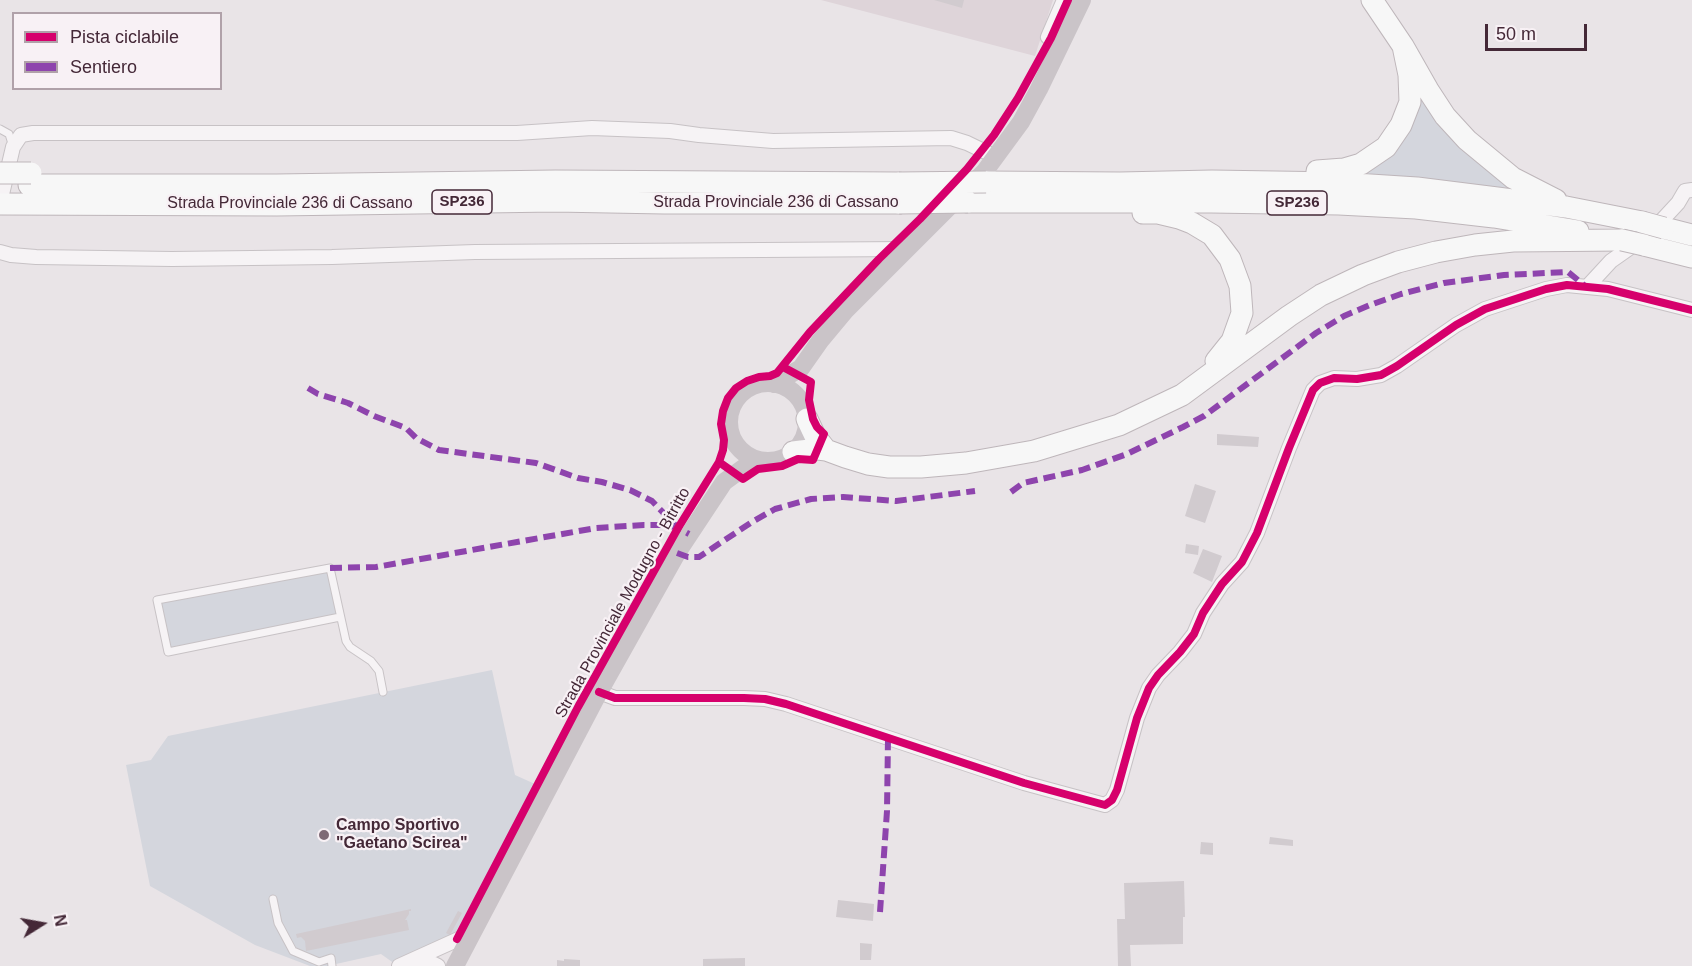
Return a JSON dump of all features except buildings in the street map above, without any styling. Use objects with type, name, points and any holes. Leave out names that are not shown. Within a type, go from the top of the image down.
[{"type":"highway","points":[[1372,0],[1445,116],[1467,140],[1513,178],[1566,207]]},
{"type":"highway","points":[[1120,183],[1201,173],[1288,173],[1333,170],[1361,164],[1386,147],[1401,125],[1410,102],[1409,75],[1403,46]]},
{"type":"highway","points":[[0,173],[29,187]]},
{"type":"highway","name":"Strada Provinciale 236 di Cassano","points":[[0,203],[29,187],[83,175],[148,185],[555,181],[899,193],[968,202],[1211,202],[1372,206],[1416,208],[1554,226],[1692,257]]},
{"type":"highway","name":"Strada Provinciale 236 di Cassano","points":[[0,185],[277,205],[555,201],[664,203],[899,193],[986,182],[1339,183],[1417,188],[1566,207],[1642,222],[1692,235]]},
{"type":"highway","points":[[968,202],[1051,213],[1158,213],[1192,223],[1212,235],[1230,260],[1240,286],[1242,313],[1233,341],[1215,363],[1182,395]]},
{"type":"highway","points":[[793,452],[812,449],[826,450],[860,462],[889,467],[921,467],[966,463],[1034,451],[1109,429],[1182,395],[1321,295],[1363,275],[1398,262],[1475,244],[1513,241],[1622,240]]},
{"type":"highway","points":[[804,410],[815,436],[826,450]]},
{"type":"main road","points":[[774,384],[801,368],[845,311],[985,171],[1020,122],[1039,89],[1082,0]]},
{"type":"main road","points":[[731,434],[737,446],[746,455],[758,460],[782,459],[793,452],[801,443],[806,431],[799,385],[801,368]]},
{"type":"main road","points":[[455,966],[598,692],[677,553],[724,482],[732,452],[729,421],[731,408],[748,388],[761,384],[774,384],[794,393],[804,410]]},
{"type":"main road","points":[[724,482],[758,460]]},
{"type":"street","points":[[1060,46],[1048,37],[1064,0]]},
{"type":"street","points":[[0,203],[13,147],[21,135],[33,132],[518,133],[592,128],[670,131],[773,141],[951,138],[996,157]]},
{"type":"street","points":[[1587,287],[1611,261],[1650,232],[1678,203],[1685,191],[1692,190]]},
{"type":"street","points":[[0,252],[10,255],[172,259],[475,252],[906,249]]},
{"type":"street","points":[[598,692],[615,698],[765,699],[1024,783],[1105,805],[1112,800],[1117,790],[1137,718],[1149,688],[1194,634],[1203,613],[1222,584],[1242,562],[1257,534],[1313,390],[1320,382],[1334,378],[1357,379],[1381,375],[1456,325],[1485,309],[1546,289],[1567,285],[1608,289],[1692,310]]},
{"type":"street","points":[[400,966],[472,933]]},
{"type":"street","points":[[400,966],[430,962],[438,966]]},
{"type":"lane","points":[[0,129],[9,134],[13,147]]},
{"type":"lane","points":[[340,617],[168,652],[157,600],[330,568],[346,641],[350,647],[371,661],[379,671],[383,692]]},
{"type":"lane","points":[[273,899],[278,923],[293,951],[319,962],[331,958],[333,966]]},
{"type":"shaded area","points":[[821,0],[1053,0],[1035,56]]},
{"type":"shaded area","points":[[1417,99],[1421,99],[1510,188],[1368,175],[1367,171]]},
{"type":"shaded area","points":[[333,564],[343,614],[171,649],[159,596]]},
{"type":"shaded area","name":"Campo Sportivo \"Gaetano Scirea\"","points":[[492,670],[515,775],[535,784],[454,936],[395,964],[381,954],[327,966],[310,966],[255,945],[150,886],[126,765],[151,760],[168,736]]},
{"type":"marked path","points":[[1011,492],[1023,483],[1082,470],[1127,454],[1183,427],[1204,416],[1316,333],[1344,316],[1370,305],[1444,283],[1504,275],[1568,272],[1584,285]]},
{"type":"marked path","points":[[308,388],[406,428],[416,438],[439,450],[536,463],[578,478],[630,490],[652,501],[678,528],[689,534]]},
{"type":"marked path","points":[[677,553],[688,557],[699,557],[775,509],[811,499],[843,497],[896,501],[975,491]]},
{"type":"marked path","points":[[330,568],[376,567],[596,528],[644,525],[667,525],[678,528]]},
{"type":"marked path","points":[[880,912],[887,811],[888,738]]},
{"type":"cycle path","name":"Strada Provinciale Modugno - Bitritto","points":[[457,939],[578,707],[678,528],[719,462],[724,440],[721,424],[728,398],[736,388],[747,381],[777,373],[810,332],[967,169],[994,135],[1018,98],[1051,38],[1068,0]]},
{"type":"cycle path","points":[[599,692],[615,698],[765,699],[1024,783],[1105,805],[1112,800],[1117,790],[1137,718],[1149,688],[1194,634],[1203,613],[1222,584],[1242,562],[1257,533],[1313,390],[1320,383],[1334,378],[1357,379],[1381,375],[1456,325],[1485,309],[1546,289],[1567,285],[1608,289],[1692,310]]},
{"type":"cycle path","points":[[719,462],[743,479],[758,469],[782,466],[798,459],[813,460],[824,434],[813,419],[809,400],[811,382],[783,367]]},
{"type":"place","name":"Campo Sportivo \"Gaetano Scirea\"","points":[[324,835]]}]
